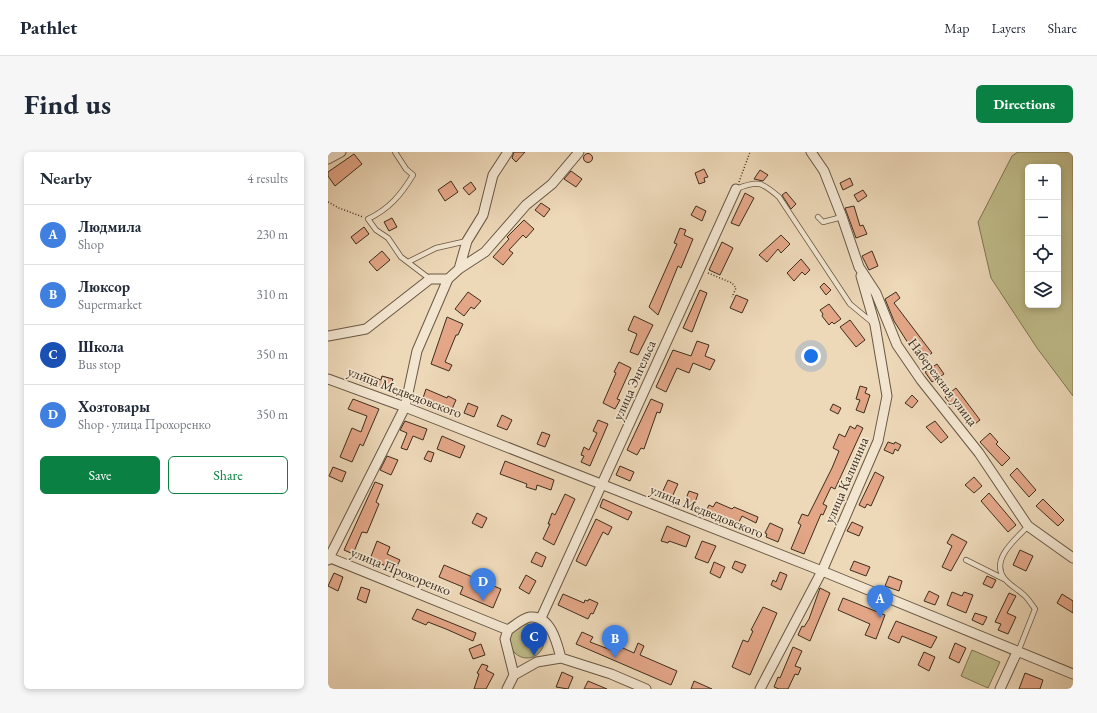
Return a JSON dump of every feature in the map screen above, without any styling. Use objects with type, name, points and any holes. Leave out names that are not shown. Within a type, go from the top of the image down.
[{"type":"street","points":[[328,159],[340,152]]},
{"type":"street","points":[[459,269],[466,241],[483,215],[493,175],[508,152]]},
{"type":"street","points":[[328,558],[405,407],[417,351],[448,279],[459,269],[485,252],[526,205],[552,184],[579,152]]},
{"type":"street","name":"Набережная улица","points":[[811,152],[824,171],[859,267],[876,293],[898,345],[921,380],[979,453],[1028,526],[1073,558]]},
{"type":"street","name":"улица Энгельса","points":[[541,618],[736,189]]},
{"type":"street","name":"улица Калинина","points":[[760,689],[822,572],[878,441],[887,396],[875,324],[859,267]]},
{"type":"street","points":[[328,336],[366,328],[430,279],[448,279]]},
{"type":"street","name":"улица Медведовского","points":[[328,379],[405,407],[822,572],[1073,674]]},
{"type":"street","name":"улица Прохоренко","points":[[328,558],[508,630]]},
{"type":"street","points":[[514,675],[505,639],[508,630],[529,617],[541,618],[554,636],[561,658]]},
{"type":"street","points":[[1000,689],[1018,652]]},
{"type":"street","points":[[507,689],[514,675],[537,662],[561,658],[611,674],[646,689]]},
{"type":"lane","points":[[395,152],[406,169],[412,175],[404,191],[382,213],[368,219],[376,230],[388,238],[401,257],[430,279]]},
{"type":"lane","points":[[736,189],[752,183],[766,186],[779,197],[850,304],[875,324]]},
{"type":"lane","points":[[818,217],[823,222],[842,217]]},
{"type":"lane","points":[[408,262],[436,248],[466,241]]},
{"type":"lane","points":[[1004,578],[1000,571],[1000,561],[1005,551],[1028,526]]},
{"type":"lane","points":[[966,560],[1004,578],[1025,596],[1035,609],[1018,652]]},
{"type":"path","points":[[736,189],[750,152]]},
{"type":"path","points":[[328,202],[339,208],[368,219]]},
{"type":"path","points":[[708,273],[732,283],[736,288],[732,297]]},
{"type":"shaded area","points":[[1018,152],[1073,152],[1073,396],[1037,348],[991,278],[978,222],[1012,156]]},
{"type":"shaded area","points":[[524,624],[530,624],[534,625],[541,631],[544,641],[543,648],[537,655],[530,658],[524,658],[520,657],[513,651],[510,644],[510,638],[511,634],[517,627]]},
{"type":"shaded area","points":[[972,650],[1000,662],[988,688],[961,676]]},
{"type":"building","points":[[514,152],[525,152],[516,162],[512,158]]},
{"type":"building","points":[[588,153],[593,158],[588,163],[583,158]]},
{"type":"building","points":[[354,154],[362,164],[335,186],[328,176],[328,172]]},
{"type":"building","points":[[704,169],[708,177],[704,178],[705,182],[699,184],[695,173]]},
{"type":"building","points":[[760,170],[768,175],[763,181],[754,179]]},
{"type":"building","points":[[571,171],[582,179],[576,187],[564,179]]},
{"type":"building","points":[[850,178],[853,185],[843,190],[840,183]]},
{"type":"building","points":[[451,181],[458,192],[445,201],[438,190]]},
{"type":"building","points":[[471,182],[476,189],[469,195],[463,188]]},
{"type":"building","points":[[863,190],[867,196],[858,202],[854,195]]},
{"type":"building","points":[[786,192],[796,204],[791,209],[782,195]]},
{"type":"building","points":[[745,193],[754,198],[739,226],[731,223]]},
{"type":"building","points":[[541,203],[550,209],[544,217],[535,210]]},
{"type":"building","points":[[696,206],[706,211],[702,221],[691,215]]},
{"type":"building","points":[[854,206],[860,226],[863,225],[867,234],[856,238],[845,208]]},
{"type":"building","points":[[392,218],[397,227],[389,231],[384,222]]},
{"type":"building","points":[[524,220],[534,229],[526,238],[523,235],[509,250],[513,253],[503,265],[493,257],[509,239],[507,237]]},
{"type":"building","points":[[364,227],[369,234],[356,244],[351,237]]},
{"type":"building","points":[[680,228],[686,230],[684,235],[693,239],[681,268],[678,266],[658,315],[649,307],[677,244],[674,243]]},
{"type":"building","points":[[781,235],[790,244],[781,253],[778,249],[767,262],[759,255]]},
{"type":"building","points":[[722,242],[733,248],[720,275],[709,270]]},
{"type":"building","points":[[382,251],[390,260],[377,271],[369,262]]},
{"type":"building","points":[[872,251],[878,266],[869,270],[862,256]]},
{"type":"building","points":[[801,259],[810,270],[805,275],[802,272],[794,281],[787,273]]},
{"type":"building","points":[[824,283],[831,290],[826,295],[820,287]]},
{"type":"building","points":[[700,290],[707,293],[692,332],[683,328]]},
{"type":"building","points":[[468,292],[481,301],[474,309],[471,307],[464,316],[455,309]]},
{"type":"building","points":[[896,292],[900,298],[894,303],[932,353],[924,359],[912,340],[908,343],[894,321],[885,299]]},
{"type":"building","points":[[736,295],[748,300],[742,313],[730,308]]},
{"type":"building","points":[[829,304],[841,319],[834,324],[832,322],[829,325],[822,316],[823,314],[820,310]]},
{"type":"building","points":[[634,316],[653,325],[638,355],[630,352],[637,334],[628,330]]},
{"type":"building","points":[[447,317],[463,324],[458,335],[456,335],[445,362],[452,365],[449,371],[431,364]]},
{"type":"building","points":[[850,320],[865,340],[856,347],[840,327]]},
{"type":"building","points":[[697,341],[709,345],[705,356],[715,360],[710,370],[693,363],[689,373],[677,368],[666,392],[656,387],[673,350],[691,356]]},
{"type":"building","points":[[619,362],[631,368],[617,399],[620,400],[615,409],[603,403],[616,373],[614,372]]},
{"type":"building","points":[[937,364],[944,374],[932,382],[925,372]]},
{"type":"building","points":[[364,373],[381,380],[382,376],[393,379],[389,390],[361,382]]},
{"type":"building","points":[[860,386],[867,388],[865,393],[870,395],[864,413],[856,410],[860,400],[856,399]]},
{"type":"building","points":[[956,388],[980,420],[971,427],[963,417],[966,415],[956,403],[952,406],[945,397]]},
{"type":"building","points":[[426,389],[447,398],[448,396],[456,400],[452,409],[423,398]]},
{"type":"building","points":[[912,395],[918,401],[912,408],[905,403]]},
{"type":"building","points":[[353,399],[379,409],[363,446],[360,444],[352,462],[340,457],[352,428],[361,432],[367,416],[348,409]]},
{"type":"building","points":[[651,399],[663,404],[660,413],[657,412],[644,449],[641,448],[637,455],[627,450]]},
{"type":"building","points":[[468,403],[478,407],[474,417],[464,413]]},
{"type":"building","points":[[833,404],[841,408],[838,414],[830,410]]},
{"type":"building","points":[[502,415],[512,420],[507,430],[497,426]]},
{"type":"building","points":[[598,420],[608,424],[590,466],[581,462],[584,456],[581,455],[584,447],[589,450],[597,433],[593,431]]},
{"type":"building","points":[[405,421],[427,429],[423,440],[413,436],[407,450],[401,448],[407,433],[400,430]]},
{"type":"building","points":[[935,421],[948,437],[941,443],[926,427]]},
{"type":"building","points":[[857,425],[863,428],[835,489],[831,487],[823,504],[827,506],[823,515],[821,514],[804,554],[791,549],[801,525],[798,523],[802,514],[808,516],[832,468],[839,451],[833,448],[839,434],[845,437],[850,426],[855,429]]},
{"type":"building","points":[[542,432],[550,435],[545,447],[537,444]]},
{"type":"building","points":[[990,433],[998,442],[996,444],[1010,458],[1002,466],[980,442]]},
{"type":"building","points":[[442,436],[465,446],[460,458],[437,449]]},
{"type":"building","points":[[888,442],[894,444],[895,442],[901,445],[898,451],[895,449],[893,454],[884,450]]},
{"type":"building","points":[[428,451],[434,453],[431,462],[424,459]]},
{"type":"building","points":[[387,456],[398,460],[391,475],[380,470]]},
{"type":"building","points":[[505,461],[554,480],[551,490],[537,485],[536,490],[526,487],[527,484],[500,474]]},
{"type":"building","points":[[620,466],[634,472],[630,481],[616,475]]},
{"type":"building","points":[[333,467],[346,472],[342,482],[329,476]]},
{"type":"building","points":[[1017,468],[1036,490],[1029,497],[1010,475]]},
{"type":"building","points":[[875,472],[884,477],[871,506],[867,504],[865,508],[859,505]]},
{"type":"building","points":[[974,477],[982,486],[974,493],[965,485]]},
{"type":"building","points":[[668,480],[678,484],[672,497],[662,493]]},
{"type":"building","points":[[375,482],[383,485],[376,502],[379,504],[367,533],[362,532],[353,554],[344,550]]},
{"type":"building","points":[[689,491],[698,494],[694,505],[685,501]]},
{"type":"building","points":[[989,493],[1016,525],[1008,532],[981,501]]},
{"type":"building","points":[[565,494],[575,499],[554,545],[543,539],[550,524],[548,524],[552,513],[555,515]]},
{"type":"building","points":[[603,499],[632,512],[628,520],[600,507]]},
{"type":"building","points":[[1043,499],[1064,520],[1058,526],[1036,506]]},
{"type":"building","points":[[716,502],[732,509],[734,507],[758,517],[756,523],[742,516],[738,524],[706,511],[709,505],[713,507]]},
{"type":"building","points":[[477,513],[487,518],[482,528],[472,523]]},
{"type":"building","points":[[596,519],[612,527],[608,535],[603,532],[586,566],[576,561]]},
{"type":"building","points":[[852,522],[863,527],[859,536],[847,531]]},
{"type":"building","points":[[770,523],[783,529],[778,542],[766,537],[767,534],[765,533]]},
{"type":"building","points":[[667,526],[690,536],[686,547],[669,541],[668,543],[661,541]]},
{"type":"building","points":[[952,534],[967,542],[951,571],[942,567],[952,546],[947,543]]},
{"type":"building","points":[[377,541],[390,547],[387,554],[400,560],[395,570],[370,559]]},
{"type":"building","points":[[702,541],[716,546],[708,563],[695,558]]},
{"type":"building","points":[[1020,550],[1033,556],[1026,571],[1013,565]]},
{"type":"building","points":[[536,552],[546,557],[542,567],[531,562]]},
{"type":"building","points":[[735,561],[746,565],[742,573],[732,568]]},
{"type":"building","points":[[854,561],[870,567],[866,576],[850,570]]},
{"type":"building","points":[[714,562],[725,567],[720,578],[710,573]]},
{"type":"building","points":[[444,565],[501,589],[493,608],[460,594],[463,587],[439,577]]},
{"type":"building","points":[[780,572],[787,575],[781,590],[771,585],[773,580],[776,582]]},
{"type":"building","points":[[334,573],[343,577],[338,591],[328,586]]},
{"type":"building","points":[[526,575],[536,581],[529,594],[519,588]]},
{"type":"building","points":[[889,576],[902,581],[899,591],[885,586]]},
{"type":"building","points":[[987,576],[996,580],[992,588],[983,584]]},
{"type":"building","points":[[361,587],[370,590],[366,603],[357,599]]},
{"type":"building","points":[[820,588],[830,593],[810,641],[798,635],[802,626],[804,627],[809,619]]},
{"type":"building","points":[[929,591],[939,596],[935,605],[924,601]]},
{"type":"building","points":[[952,592],[962,596],[964,592],[973,595],[966,613],[947,605]]},
{"type":"building","points":[[1009,593],[1016,596],[1007,613],[1016,617],[1008,634],[998,630],[1001,624],[995,622]]},
{"type":"building","points":[[563,594],[584,603],[585,600],[588,601],[589,599],[598,603],[593,614],[591,613],[588,619],[558,605]]},
{"type":"building","points":[[1062,594],[1073,601],[1073,613],[1057,603]]},
{"type":"building","points":[[843,598],[885,615],[876,639],[865,635],[870,624],[838,610]]},
{"type":"building","points":[[763,607],[777,613],[750,675],[732,667],[743,640],[748,642],[753,631],[751,630]]},
{"type":"building","points":[[417,609],[476,633],[473,641],[428,622],[426,625],[412,619]]},
{"type":"building","points":[[975,613],[987,617],[983,625],[972,620]]},
{"type":"building","points":[[896,621],[937,637],[931,648],[902,636],[899,643],[888,638]]},
{"type":"building","points":[[582,632],[593,637],[590,642],[611,650],[614,644],[634,653],[638,643],[644,646],[640,655],[677,671],[671,685],[576,644]]},
{"type":"building","points":[[955,643],[966,648],[959,663],[949,658]]},
{"type":"building","points":[[481,644],[485,655],[473,659],[469,649]]},
{"type":"building","points":[[793,647],[802,651],[795,666],[801,668],[798,675],[795,674],[788,689],[779,689],[774,687],[778,677],[780,678]]},
{"type":"building","points":[[924,652],[935,657],[929,671],[918,665]]},
{"type":"building","points":[[482,664],[488,666],[486,670],[494,674],[486,689],[474,689],[479,674],[477,673]]},
{"type":"building","points":[[562,672],[573,677],[568,689],[556,687]]},
{"type":"building","points":[[1025,673],[1043,680],[1040,689],[1019,689]]},
{"type":"building","points":[[588,681],[607,689],[584,689]]},
{"type":"building","points":[[694,681],[712,689],[691,689]]},
{"type":"place","name":"Хозтовары","points":[[483,601]]},
{"type":"place","name":"Людмила","points":[[880,618]]},
{"type":"place","name":"Школа","points":[[534,656]]},
{"type":"place","name":"Люксор","points":[[615,658]]}]
